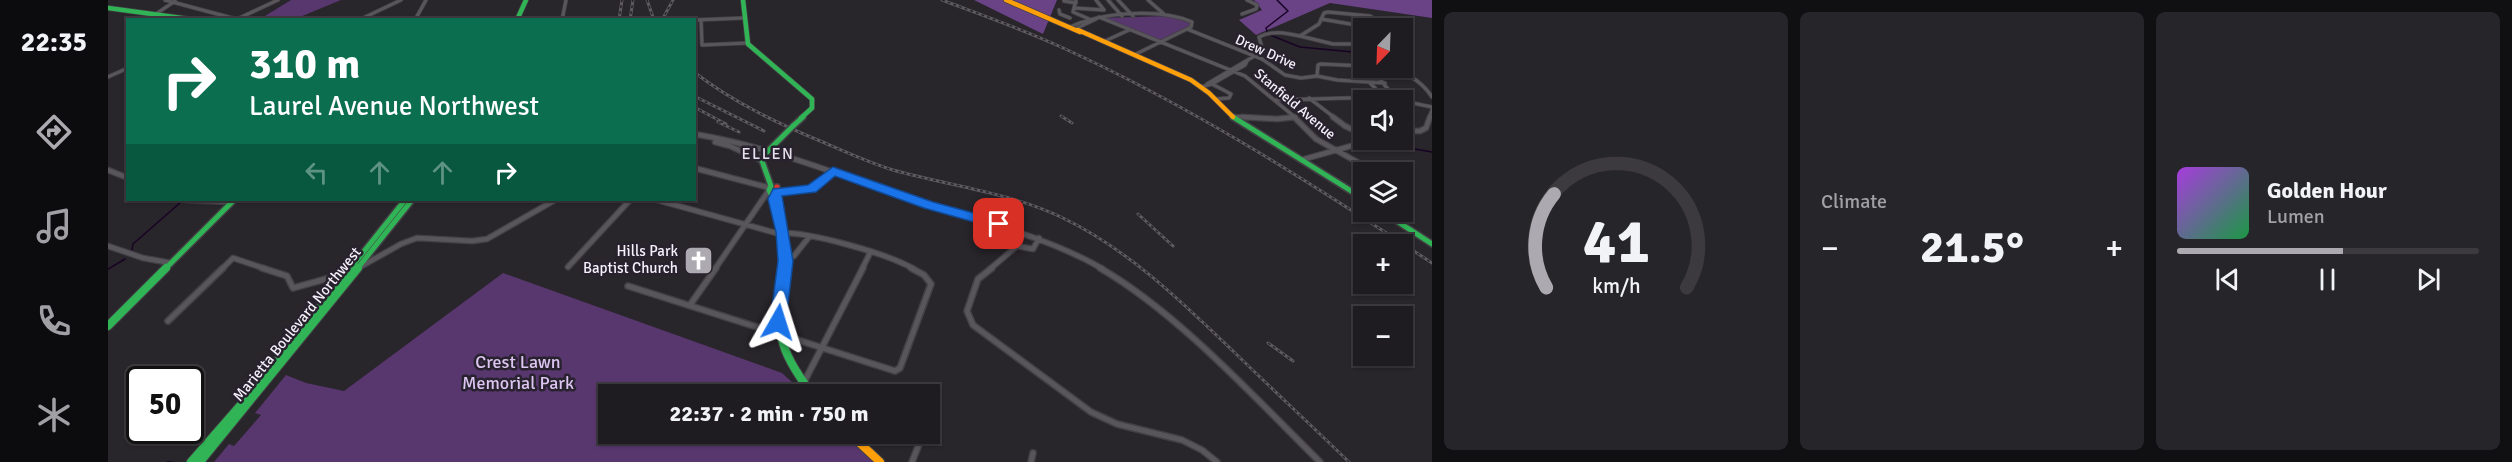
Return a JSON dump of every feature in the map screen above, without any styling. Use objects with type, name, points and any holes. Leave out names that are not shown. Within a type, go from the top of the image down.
[{"type":"street","points":[[165,0],[176,1],[232,18]]},
{"type":"street","points":[[237,18],[278,0]]},
{"type":"street","points":[[363,18],[401,0]]},
{"type":"street","points":[[416,18],[426,0]]},
{"type":"street","points":[[520,18],[527,0]]},
{"type":"street","points":[[562,18],[566,0]]},
{"type":"street","points":[[743,0],[748,43],[812,99],[812,108],[760,159]]},
{"type":"street","points":[[1006,0],[1231,94],[1229,98],[1216,99]]},
{"type":"street","points":[[1064,16],[1074,11],[1104,10],[1096,0]]},
{"type":"street","points":[[1108,0],[1123,16]]},
{"type":"street","points":[[1118,0],[1133,16]]},
{"type":"street","points":[[1149,0],[1165,15]]},
{"type":"street","points":[[1242,14],[1256,9],[1257,5],[1247,0]]},
{"type":"street","points":[[156,14],[176,1]]},
{"type":"street","points":[[1064,1],[1076,1],[1074,11]]},
{"type":"street","points":[[108,8],[183,18]]},
{"type":"street","points":[[1059,10],[1059,13],[1070,18]]},
{"type":"street","points":[[1074,11],[1089,19]]},
{"type":"street","points":[[1300,36],[1315,28],[1324,13],[1341,12],[1374,18]]},
{"type":"street","points":[[1074,29],[1089,19],[1123,16],[1180,16],[1193,25],[1135,55]]},
{"type":"street","points":[[1074,29],[1098,17]]},
{"type":"street","name":"Stanfield Avenue","points":[[1098,17],[1251,80],[1316,139],[1356,162]]},
{"type":"street","points":[[696,20],[744,18]]},
{"type":"street","points":[[1321,19],[1353,24]]},
{"type":"street","points":[[701,20],[702,45],[748,43]]},
{"type":"street","points":[[1074,29],[1135,55]]},
{"type":"street","points":[[1105,41],[1130,29]]},
{"type":"street","name":"Drew Drive","points":[[1187,29],[1254,56],[1285,75],[1301,78],[1317,76],[1318,65],[1321,64],[1353,65]]},
{"type":"street","points":[[1207,85],[1264,49],[1259,37],[1263,34],[1287,33],[1328,43],[1353,44]]},
{"type":"street","points":[[1207,85],[1234,72],[1247,61]]},
{"type":"street","points":[[108,77],[126,69]]},
{"type":"street","points":[[1317,76],[1337,80],[1385,83]]},
{"type":"street","points":[[1413,77],[1428,88],[1432,97]]},
{"type":"street","points":[[1380,78],[1390,90]]},
{"type":"street","points":[[1367,81],[1377,90]]},
{"type":"street","points":[[1207,85],[1231,116],[1267,141],[1353,192]]},
{"type":"street","points":[[1309,98],[1353,131]]},
{"type":"street","points":[[1275,100],[1353,99]]},
{"type":"street","points":[[1413,103],[1432,109],[1424,130],[1413,130]]},
{"type":"street","points":[[1231,116],[1277,119],[1294,117]]},
{"type":"street","points":[[696,134],[750,145],[833,171],[905,197],[1039,238],[1090,261],[1143,296],[1202,347],[1320,462]]},
{"type":"street","points":[[715,142],[760,159],[773,191],[783,232],[785,261],[778,313],[779,334],[787,358],[803,384],[870,253]]},
{"type":"street","points":[[1301,160],[1335,151],[1353,142]]},
{"type":"street","points":[[696,169],[773,191],[812,189],[833,171]]},
{"type":"street","points":[[108,171],[126,177]]},
{"type":"street","points":[[688,305],[745,224],[773,191]]},
{"type":"street","points":[[196,201],[234,201]]},
{"type":"street","points":[[108,326],[234,201]]},
{"type":"street","points":[[191,462],[253,391],[404,201]]},
{"type":"street","name":"Marietta Boulevard Northwest","points":[[200,462],[411,201]]},
{"type":"street","points":[[471,241],[492,236],[553,201]]},
{"type":"street","points":[[568,267],[629,201]]},
{"type":"street","points":[[628,286],[892,371],[898,370],[931,284],[930,279],[914,267],[870,253],[809,237],[783,232],[776,233],[661,201]]},
{"type":"street","points":[[1398,222],[1432,244]]},
{"type":"street","points":[[785,261],[794,256],[809,237]]},
{"type":"street","points":[[168,321],[233,258],[287,276],[293,288],[347,273],[415,238],[485,243]]},
{"type":"street","points":[[1039,238],[1033,249],[1017,246],[1010,255],[978,279],[967,311],[973,325],[1091,412],[1117,424],[1182,440],[1202,450],[1217,462]]},
{"type":"street","points":[[108,246],[143,258],[171,263]]},
{"type":"street","points":[[861,444],[880,462]]},
{"type":"street","points":[[912,462],[919,444]]},
{"type":"street","points":[[1031,462],[1033,453]]},
{"type":"green space","points":[[291,0],[341,0],[297,18],[262,18]]},
{"type":"green space","points":[[1167,16],[1188,21],[1191,25],[1161,41],[1102,18]]},
{"type":"green space","name":"Crest Lawn Memorial Park","points":[[503,273],[782,373],[794,384],[598,384],[598,444],[855,444],[874,462],[214,462],[229,444],[234,446],[261,415],[255,413],[286,375],[306,383],[344,391]]},
{"type":"shaded area","points":[[974,0],[1057,0],[1043,34]]},
{"type":"shaded area","points":[[1254,0],[1432,0],[1432,18],[1330,3],[1256,35],[1239,20],[1262,10]]},
{"type":"waterway","points":[[1267,31],[1266,28],[1288,11],[1277,0]]},
{"type":"waterway","points":[[1270,35],[1300,47],[1353,52]]},
{"type":"waterway","points":[[1413,149],[1432,152]]},
{"type":"waterway","points":[[132,250],[133,244],[181,202]]},
{"type":"waterway","points":[[108,269],[125,259]]},
{"type":"waterway","points":[[167,462],[172,462]]},
{"type":"railway","points":[[619,18],[622,0]]},
{"type":"railway","points":[[630,18],[633,0]]},
{"type":"railway","points":[[647,0],[653,18]]},
{"type":"railway","points":[[663,18],[673,0]]},
{"type":"railway","points":[[942,0],[1046,40],[1204,120],[1297,175],[1432,263]]},
{"type":"railway","points":[[696,73],[725,94],[757,112],[859,158],[914,176],[1022,202],[1043,209],[1087,231],[1154,278],[1349,462]]},
{"type":"railway","points":[[696,97],[764,131]]},
{"type":"railway","points":[[696,108],[726,124]]},
{"type":"railway","points":[[1061,116],[1072,123]]},
{"type":"railway","points":[[718,122],[739,132]]},
{"type":"railway","points":[[1138,214],[1173,246]]},
{"type":"railway","points":[[1268,343],[1293,361]]},
{"type":"traffic: fast","points":[[518,18],[526,0]]},
{"type":"traffic: fast","points":[[743,0],[748,44],[812,99],[812,108],[793,126]]},
{"type":"traffic: fast","points":[[108,8],[181,18]]},
{"type":"traffic: fast","points":[[1233,117],[1353,192]]},
{"type":"traffic: fast","points":[[761,158],[793,126]]},
{"type":"traffic: fast","points":[[761,158],[771,186],[769,190],[777,204],[785,249],[778,316],[779,334],[792,367],[805,384]]},
{"type":"traffic: fast","points":[[108,326],[233,201]]},
{"type":"traffic: fast","points":[[191,462],[253,391],[404,201]]},
{"type":"traffic: fast","points":[[200,462],[411,201]]},
{"type":"traffic: fast","points":[[1398,222],[1432,244]]},
{"type":"traffic: slow","points":[[1006,0],[1080,32]]},
{"type":"traffic: slow","points":[[1078,30],[1191,80],[1209,93],[1233,117]]},
{"type":"traffic: slow","points":[[861,444],[880,462]]},
{"type":"traffic: jam","points":[[773,193],[778,192],[777,187]]},
{"type":"place","name":"Hills Park Baptist Church","points":[[699,260]]},
{"type":"district","name":"ELLEN","points":[[768,154]]},
{"type":"route","points":[[778,322],[785,261],[783,232],[775,199],[777,192],[812,189],[833,171],[928,205],[999,224]]}]
